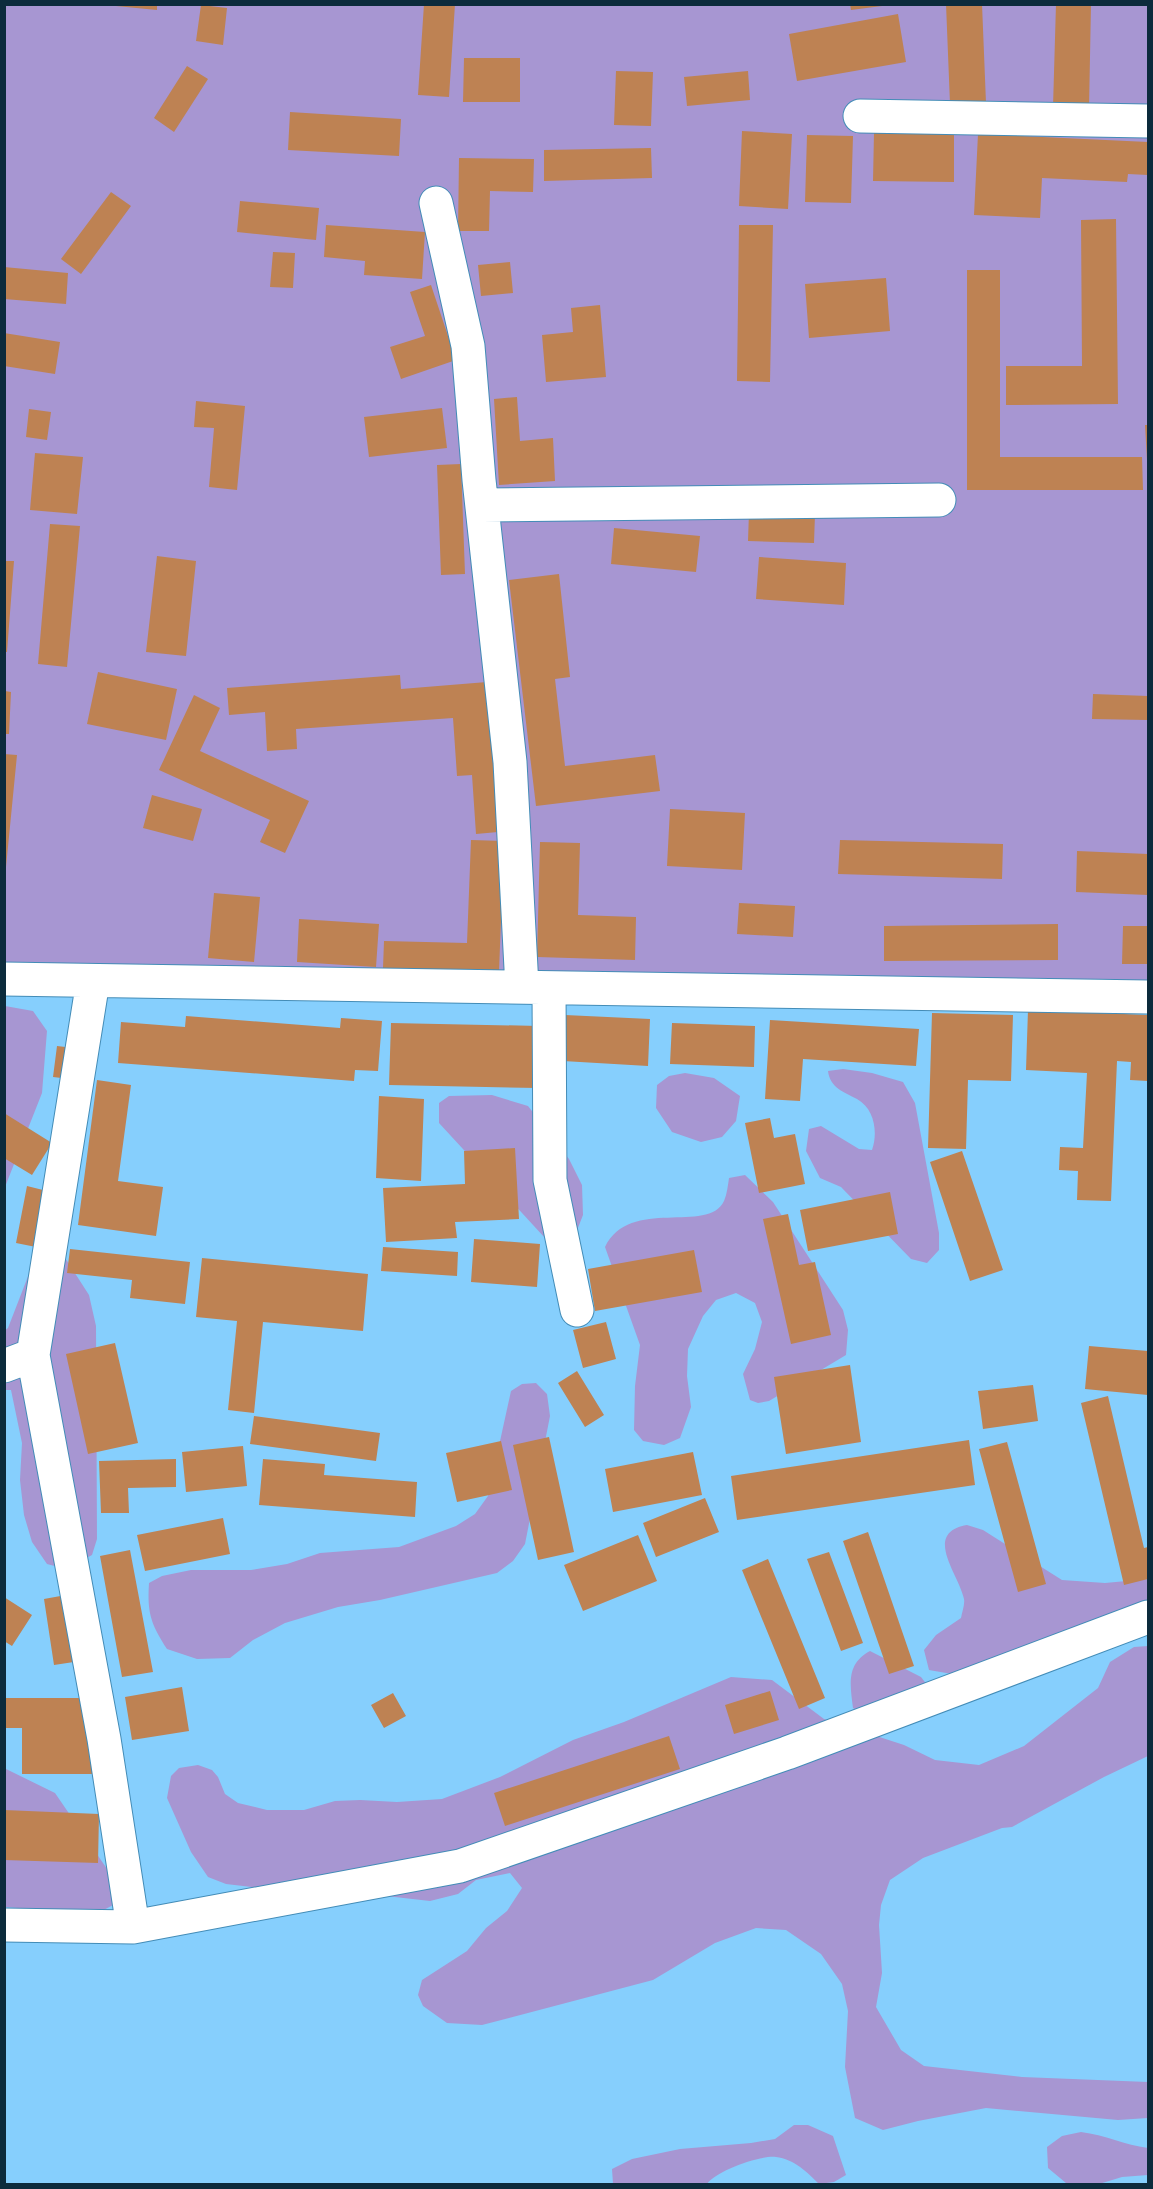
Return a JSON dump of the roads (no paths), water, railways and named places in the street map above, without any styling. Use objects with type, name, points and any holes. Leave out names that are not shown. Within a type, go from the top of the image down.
[{"type":"street","points":[[860,116],[1149,121]]},
{"type":"street","points":[[436,203],[468,346],[482,505],[536,988],[550,1180],[577,1310]]},
{"type":"street","points":[[482,505],[939,500]]},
{"type":"street","points":[[4,979],[1149,997]]},
{"type":"street","points":[[93,981],[19,1361],[104,1739],[133,1927]]},
{"type":"street","points":[[4,1925],[133,1927],[460,1866],[787,1753],[1149,1617]]}]
